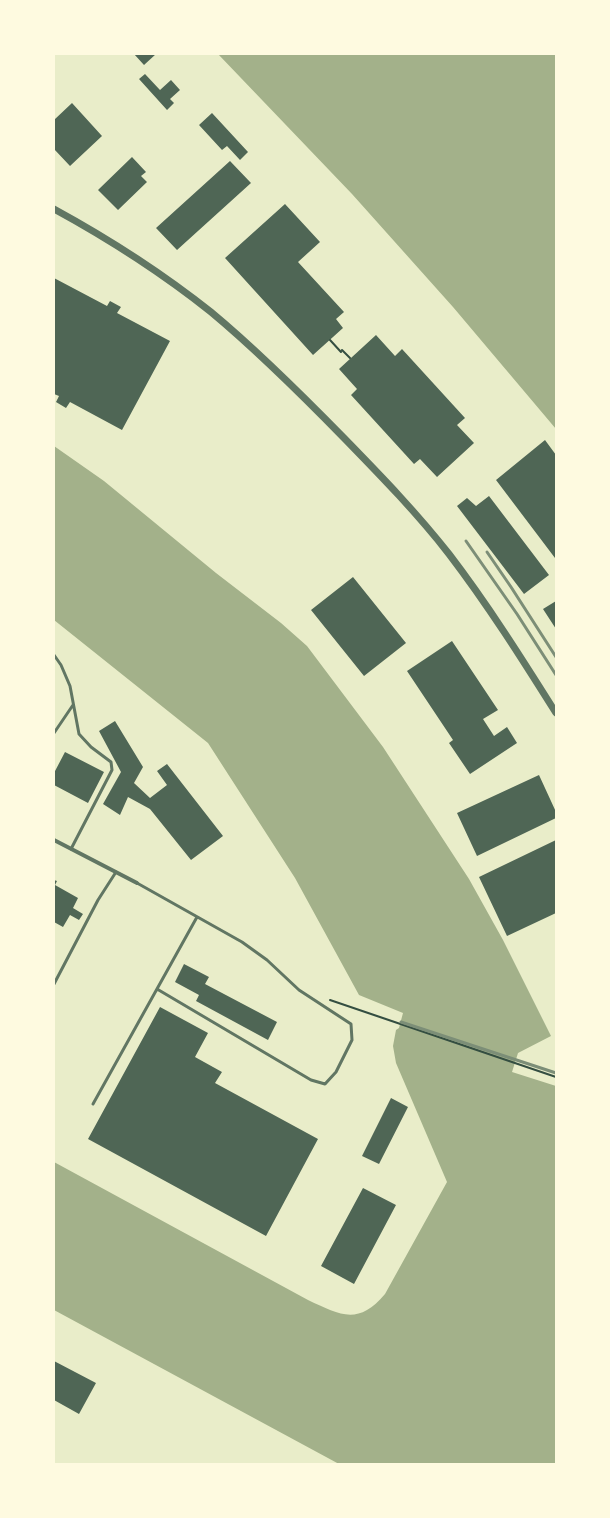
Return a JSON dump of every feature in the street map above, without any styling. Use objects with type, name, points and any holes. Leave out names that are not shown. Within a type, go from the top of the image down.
[{"type":"street","points":[[54,209],[135,258],[210,312],[282,376],[321,414],[401,496],[449,554],[499,625],[556,713]]},
{"type":"street","points":[[54,840],[137,883]]},
{"type":"lane","points":[[54,655],[70,686],[79,734],[91,747],[111,762],[112,770],[71,850]]},
{"type":"lane","points":[[54,733],[73,704]]},
{"type":"lane","points":[[54,984],[104,889],[116,872]]},
{"type":"lane","points":[[137,883],[242,942],[267,960],[299,990],[351,1024],[352,1040],[336,1072],[324,1084],[312,1080],[157,989]]},
{"type":"lane","points":[[93,1104],[197,917]]},
{"type":"path","points":[[330,340],[350,358]]},
{"type":"path","points":[[328,1000],[556,1077]]},
{"type":"shaded area","points":[[218,54],[556,54],[556,429],[453,307],[352,194]]},
{"type":"shaded area","points":[[54,446],[104,481],[216,573],[281,623],[307,646],[383,747],[469,879],[503,940],[551,1036],[518,1053],[512,1072],[556,1086],[556,1464],[339,1464],[54,1310],[54,1162],[308,1300],[330,1310],[348,1315],[366,1311],[385,1294],[447,1182],[396,1063],[393,1046],[396,1030],[399,1028],[403,1013],[359,995],[295,878],[208,743],[54,620]]},
{"type":"building","points":[[134,54],[156,54],[144,65]]},
{"type":"building","points":[[145,74],[160,90],[171,80],[180,90],[170,99],[174,103],[167,110],[139,79]]},
{"type":"building","points":[[72,103],[102,136],[70,166],[54,149],[54,120]]},
{"type":"building","points":[[212,113],[248,152],[240,160],[227,146],[222,150],[199,125]]},
{"type":"building","points":[[132,157],[146,172],[141,176],[147,182],[118,210],[98,190]]},
{"type":"building","points":[[230,161],[251,183],[177,250],[156,228]]},
{"type":"building","points":[[285,204],[320,242],[298,262],[344,312],[336,319],[343,328],[313,355],[225,258]]},
{"type":"building","points":[[54,278],[107,306],[110,301],[121,307],[117,313],[170,341],[122,430],[70,402],[66,408],[56,402],[59,396],[54,394]]},
{"type":"building","points":[[376,335],[395,356],[402,349],[465,418],[457,425],[474,443],[437,477],[420,459],[414,464],[351,395],[357,389],[339,369]]},
{"type":"building","points":[[545,440],[556,455],[555,558],[496,480]]},
{"type":"building","points":[[489,496],[549,575],[524,594],[457,506],[467,498],[476,506]]},
{"type":"building","points":[[353,577],[406,643],[364,676],[311,610]]},
{"type":"building","points":[[556,601],[556,629],[543,609]]},
{"type":"building","points":[[452,641],[498,710],[483,719],[494,736],[507,727],[517,743],[470,774],[449,743],[453,740],[407,671]]},
{"type":"building","points":[[115,721],[143,767],[134,783],[150,798],[167,785],[157,771],[167,764],[223,836],[191,860],[150,809],[128,797],[120,815],[103,804],[121,772],[99,731]]},
{"type":"building","points":[[65,752],[104,772],[88,803],[54,785],[54,773]]},
{"type":"building","points":[[539,775],[556,812],[556,818],[477,856],[457,813]]},
{"type":"building","points":[[556,840],[556,913],[507,936],[479,877]]},
{"type":"building","points":[[54,880],[57,881],[55,885],[78,898],[73,908],[83,914],[79,920],[70,915],[63,927],[54,922]]},
{"type":"building","points":[[184,964],[209,977],[205,984],[277,1022],[268,1040],[196,1001],[199,995],[175,982]]},
{"type":"building","points":[[160,1007],[208,1033],[195,1057],[222,1072],[215,1083],[318,1139],[266,1236],[88,1139]]},
{"type":"building","points":[[391,1098],[408,1107],[379,1164],[362,1156]]},
{"type":"building","points":[[363,1188],[396,1205],[354,1284],[321,1266]]},
{"type":"building","points":[[54,1361],[96,1383],[79,1414],[54,1400]]},
{"type":"railway","points":[[466,541],[517,614],[556,675]]},
{"type":"railway","points":[[487,552],[556,657]]},
{"type":"railway","points":[[401,1022],[556,1073]]}]
